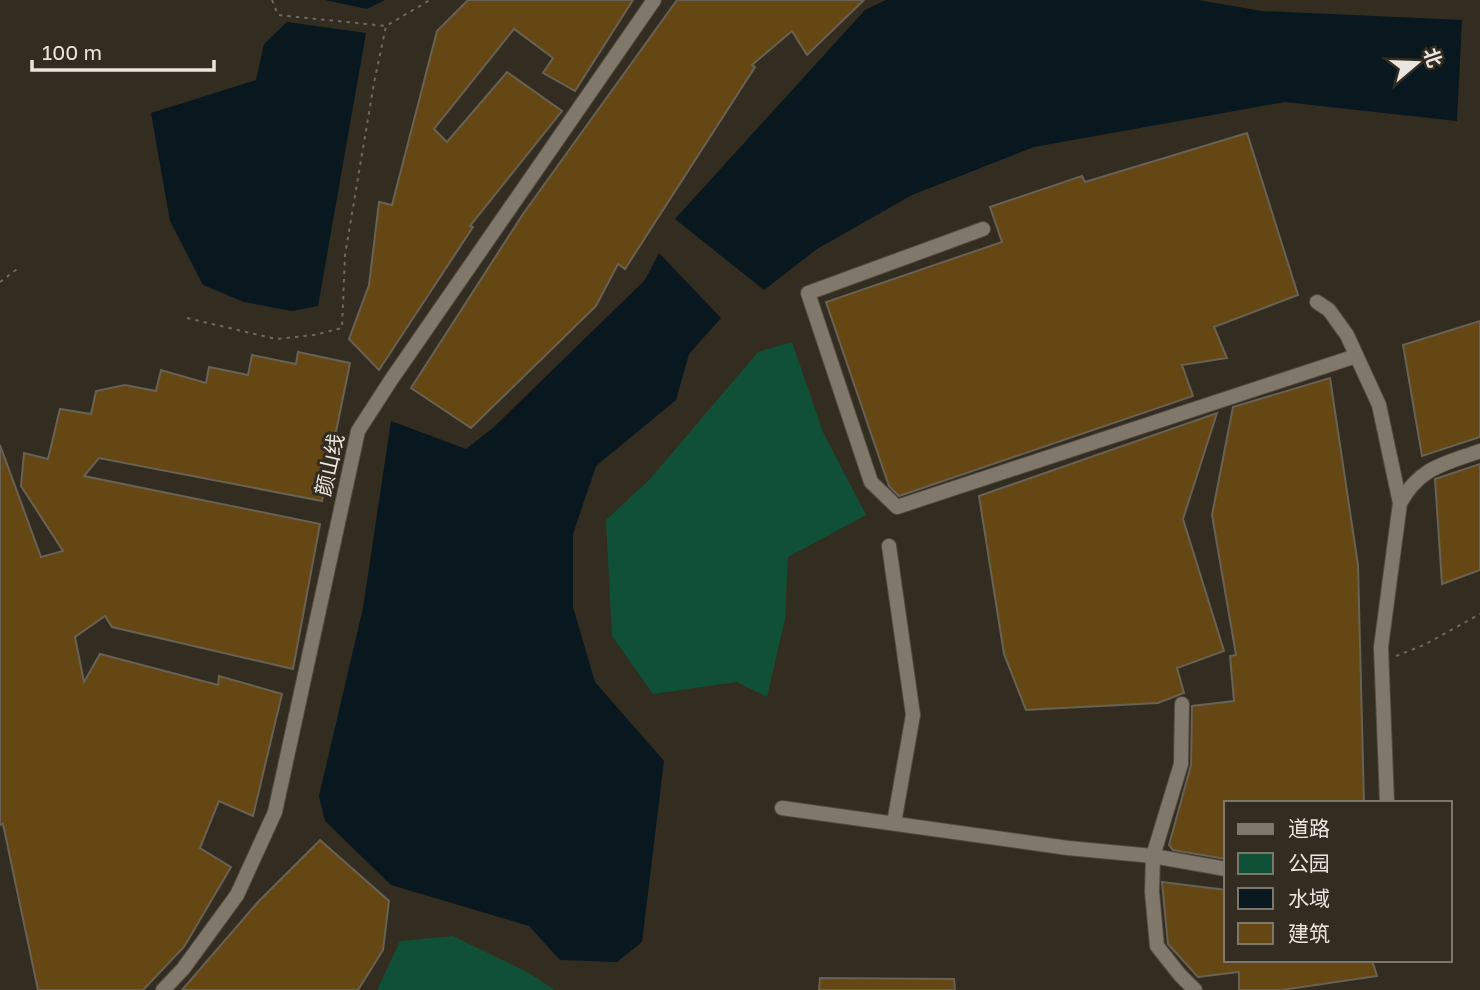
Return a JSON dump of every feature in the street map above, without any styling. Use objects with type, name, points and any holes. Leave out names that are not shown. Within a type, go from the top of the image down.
[{"type":"street","name":"颜山线","points":[[163,990],[183,969],[237,895],[275,812],[358,431],[398,369],[654,0]]},
{"type":"street","points":[[983,229],[808,293],[871,482],[897,507],[1356,356]]},
{"type":"street","points":[[1317,302],[1329,310],[1346,335],[1379,405],[1400,503],[1381,647],[1388,801]]},
{"type":"street","points":[[1400,503],[1409,487],[1428,469],[1480,452]]},
{"type":"street","points":[[889,545],[913,715],[894,823]]},
{"type":"street","points":[[1182,704],[1181,764],[1153,856],[1152,892],[1157,946],[1195,990]]},
{"type":"street","points":[[782,808],[1068,848],[1153,856],[1224,869]]},
{"type":"path","points":[[272,0],[278,15],[386,26],[430,0]]},
{"type":"path","points":[[187,318],[276,339],[314,335],[342,328],[345,255],[386,26]]},
{"type":"path","points":[[0,282],[20,267]]},
{"type":"path","points":[[1382,662],[1423,645],[1480,614]]},
{"type":"green space","points":[[792,342],[823,432],[866,515],[788,557],[785,619],[767,697],[737,682],[653,694],[612,636],[606,520],[650,479],[758,352]]},
{"type":"green space","points":[[453,936],[529,973],[555,990],[377,990],[400,941]]},
{"type":"water","points":[[325,0],[385,0],[367,9]]},
{"type":"water","points":[[886,0],[1198,0],[1262,11],[1462,20],[1457,121],[1285,102],[1034,147],[912,195],[817,249],[764,290],[675,219],[865,10]]},
{"type":"water","points":[[287,22],[366,33],[318,306],[292,311],[244,302],[203,285],[170,221],[151,113],[256,80],[264,44]]},
{"type":"water","points":[[659,253],[721,318],[689,354],[676,400],[596,466],[573,534],[573,607],[595,682],[664,761],[642,942],[617,962],[560,960],[529,926],[391,885],[325,821],[319,796],[363,608],[391,421],[466,449],[494,427],[645,280]]},
{"type":"building","points":[[468,0],[633,0],[575,91],[543,73],[553,58],[514,29],[434,129],[447,142],[507,72],[562,111],[470,226],[473,227],[379,370],[349,339],[369,285],[379,202],[392,205],[437,31]]},
{"type":"building","points":[[677,0],[864,0],[807,55],[792,31],[752,65],[755,67],[625,269],[618,264],[596,306],[471,428],[411,388],[523,214]]},
{"type":"building","points":[[1247,133],[1298,295],[1214,327],[1227,358],[1182,365],[1193,396],[899,496],[889,486],[826,302],[1002,242],[990,207],[1082,176],[1085,182]]},
{"type":"building","points":[[1480,321],[1480,437],[1422,456],[1403,345]]},
{"type":"building","points":[[298,352],[350,363],[322,501],[99,458],[84,476],[320,524],[293,669],[112,627],[105,616],[75,637],[84,682],[100,654],[218,685],[219,676],[282,694],[253,816],[219,801],[200,848],[231,867],[184,947],[143,990],[38,990],[3,824],[0,825],[0,445],[41,557],[63,551],[21,486],[24,453],[48,459],[60,409],[91,414],[96,391],[125,385],[156,391],[161,370],[206,383],[209,367],[248,375],[252,355],[296,364]]},
{"type":"building","points":[[1330,378],[1358,565],[1364,801],[1224,801],[1224,859],[1173,850],[1169,845],[1191,765],[1192,706],[1234,701],[1230,656],[1236,655],[1212,515],[1233,407]]},
{"type":"building","points":[[1217,413],[1183,519],[1224,651],[1177,668],[1184,693],[1158,703],[1026,710],[1004,654],[979,496]]},
{"type":"building","points":[[1480,464],[1480,570],[1442,584],[1435,479]]},
{"type":"building","points":[[320,840],[389,901],[383,950],[358,990],[182,990],[258,902]]},
{"type":"building","points":[[1162,882],[1224,890],[1224,962],[1373,962],[1377,976],[1282,990],[1239,990],[1239,972],[1198,977],[1168,944]]},
{"type":"building","points":[[820,978],[954,979],[955,990],[819,990]]}]
